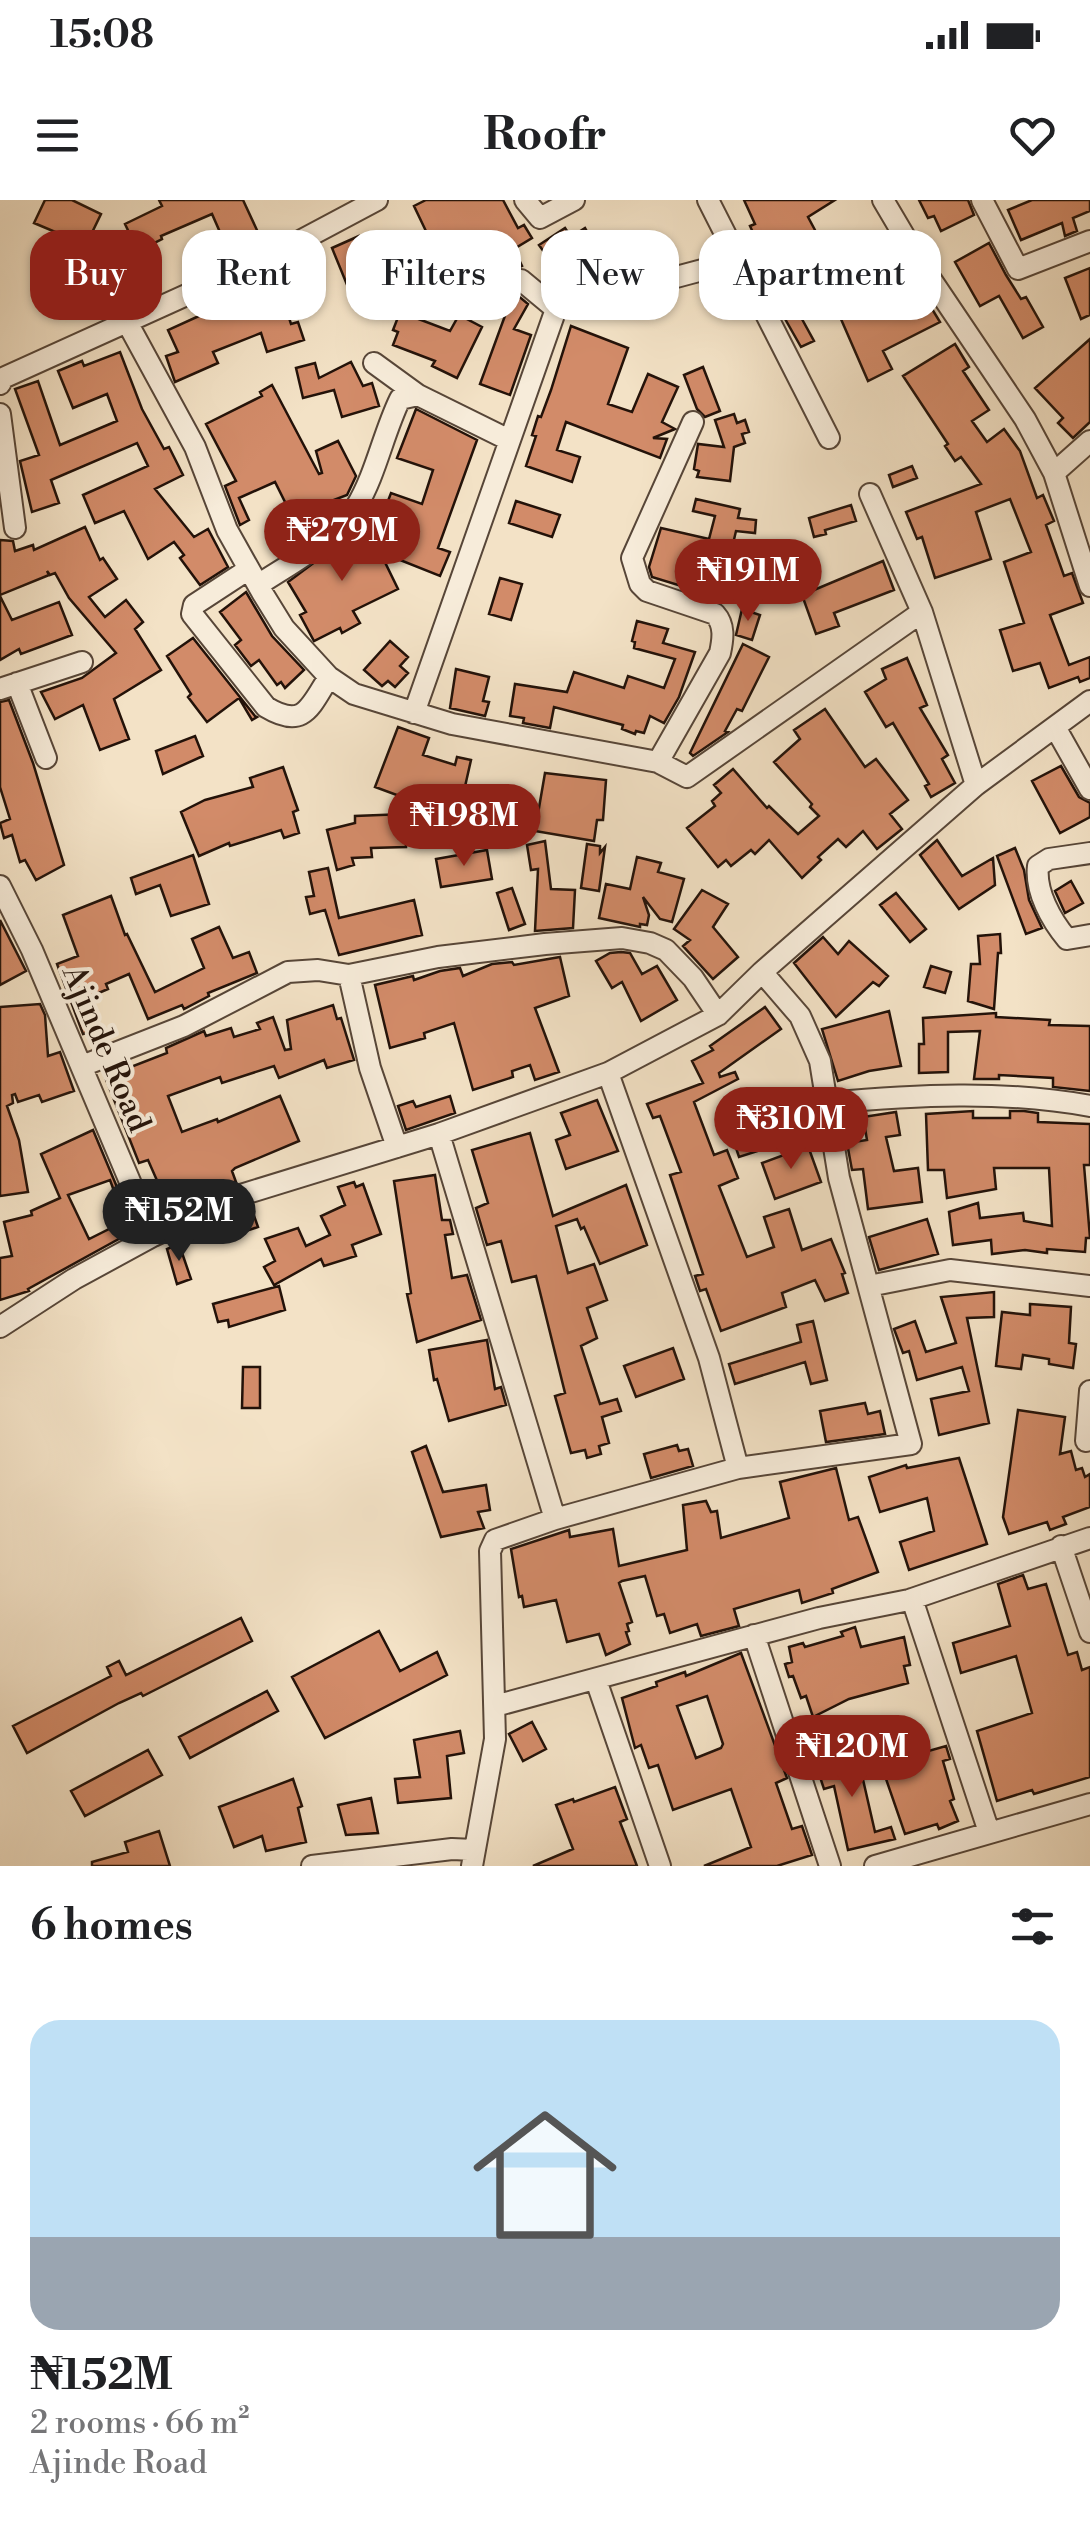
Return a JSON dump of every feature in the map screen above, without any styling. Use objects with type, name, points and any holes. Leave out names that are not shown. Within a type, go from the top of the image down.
[{"type":"street","points":[[0,384],[3,378],[266,259],[350,206],[377,200]]},
{"type":"street","points":[[525,200],[540,218],[574,200]]},
{"type":"street","points":[[708,200],[724,230]]},
{"type":"street","points":[[883,200],[922,266],[1025,419],[1054,473],[1090,586]]},
{"type":"street","points":[[982,200],[1018,269],[1090,241]]},
{"type":"street","points":[[522,280],[541,296]]},
{"type":"street","points":[[414,712],[552,320]]},
{"type":"street","points":[[770,320],[829,438]]},
{"type":"street","points":[[128,324],[195,447],[228,530],[284,628],[329,677],[354,694],[452,724],[658,762],[687,777],[922,612]]},
{"type":"street","points":[[374,363],[418,395],[509,440]]},
{"type":"street","points":[[329,677],[306,712],[294,718],[280,716],[266,708],[192,614],[194,605],[318,545],[348,518],[373,473],[400,399],[418,395]]},
{"type":"street","points":[[0,414],[16,528]]},
{"type":"street","points":[[658,762],[720,653],[723,640],[721,621],[715,614],[647,591],[640,584],[632,558],[693,422]]},
{"type":"street","points":[[1054,473],[1090,441]]},
{"type":"street","points":[[870,494],[922,612],[976,785]]},
{"type":"street","points":[[46,758],[8,686],[82,662]]},
{"type":"street","points":[[0,1327],[74,1279],[153,1236],[244,1194],[438,1134],[608,1073],[718,1015],[976,785],[1090,701]]},
{"type":"street","points":[[1055,727],[1090,789]]},
{"type":"street","points":[[1090,853],[1048,859],[1038,866],[1036,881],[1058,929],[1067,939],[1090,935]]},
{"type":"street","name":"Ajinde Road","points":[[0,886],[21,924],[153,1236]]},
{"type":"street","points":[[82,1066],[184,1026],[288,972],[318,970],[350,975],[438,958],[622,938],[666,950],[693,978],[718,1015]]},
{"type":"street","points":[[312,1866],[452,1848],[473,1858],[495,1739],[491,1545],[520,1529],[555,1518],[738,1468],[912,1444],[838,1178],[820,1061],[800,1016],[762,972]]},
{"type":"street","points":[[350,975],[370,1068],[396,1147]]},
{"type":"street","points":[[608,1073],[709,1358],[738,1468]]},
{"type":"street","points":[[828,1104],[898,1096],[1044,1098],[1090,1106]]},
{"type":"street","points":[[438,1134],[555,1518]]},
{"type":"street","points":[[868,1286],[950,1270],[1090,1286]]},
{"type":"street","points":[[1086,1441],[1090,1390]]},
{"type":"street","points":[[495,1706],[754,1636],[912,1599],[1090,1538]]},
{"type":"street","points":[[1061,1546],[1090,1632]]},
{"type":"street","points":[[912,1599],[989,1832]]},
{"type":"street","points":[[754,1636],[830,1866]]},
{"type":"street","points":[[596,1680],[660,1866]]},
{"type":"street","points":[[875,1866],[1090,1804]]},
{"type":"building","points":[[45,200],[72,200],[101,214],[93,230],[51,230],[34,223]]},
{"type":"building","points":[[159,200],[243,200],[257,230],[219,230],[212,214],[162,236],[162,230],[128,230],[125,224],[162,206]]},
{"type":"building","points":[[426,200],[503,200],[518,228],[524,225],[532,238],[521,245],[521,230],[425,230],[414,206]]},
{"type":"building","points":[[744,200],[835,200],[808,217],[815,230],[752,230],[750,226],[755,224]]},
{"type":"building","points":[[919,200],[968,200],[974,215],[941,231],[934,216],[928,218]]},
{"type":"building","points":[[1032,200],[1090,200],[1090,211],[1073,218],[1077,231],[1065,236],[1062,223],[1021,240],[1008,210]]},
{"type":"building","points":[[346,242],[346,282],[332,248]]},
{"type":"building","points":[[989,243],[1021,299],[1026,297],[1043,327],[1023,338],[999,296],[980,306],[955,262]]},
{"type":"building","points":[[1090,268],[1090,315],[1081,319],[1065,278]]},
{"type":"building","points":[[521,298],[528,304],[521,316]]},
{"type":"building","points":[[190,320],[290,320],[291,324],[298,322],[304,340],[267,352],[261,333],[213,352],[218,363],[175,382],[166,356],[178,352],[168,330]]},
{"type":"building","points":[[397,320],[421,320],[450,331],[456,320],[469,320],[482,327],[457,378],[432,366],[435,361],[393,345],[398,332],[393,330]]},
{"type":"building","points":[[503,320],[519,320],[514,329],[531,335],[510,395],[480,384]]},
{"type":"building","points":[[786,320],[802,320],[814,341],[801,347]]},
{"type":"building","points":[[841,320],[939,320],[883,351],[892,369],[868,381]]},
{"type":"building","points":[[571,326],[628,348],[608,404],[632,412],[648,374],[678,387],[662,422],[675,429],[653,438],[667,439],[660,458],[566,422],[557,450],[580,457],[572,482],[526,466],[538,416],[541,417],[551,390]]},
{"type":"building","points":[[1090,339],[1090,422],[1073,438],[1058,423],[1063,418],[1035,388]]},
{"type":"building","points":[[955,344],[969,367],[963,371],[989,410],[972,421],[987,442],[1004,429],[1020,451],[1037,498],[1043,495],[1054,521],[1046,525],[1064,576],[1072,573],[1083,603],[1050,615],[1069,665],[1090,657],[1090,678],[1080,682],[1078,677],[1049,688],[1040,663],[1013,671],[1000,630],[1024,623],[1004,562],[1031,552],[1010,499],[976,512],[991,559],[935,578],[922,537],[917,539],[906,512],[981,484],[961,457],[955,461],[903,376]]},
{"type":"building","points":[[120,352],[142,409],[183,475],[155,489],[194,537],[208,529],[228,567],[200,585],[180,558],[184,555],[174,542],[148,559],[124,511],[95,523],[83,495],[148,466],[137,443],[51,480],[59,503],[32,512],[20,461],[39,455],[15,389],[38,381],[60,445],[117,421],[107,394],[73,408],[58,371]]},
{"type":"building","points":[[351,362],[363,386],[372,383],[379,406],[342,417],[334,390],[303,398],[296,368],[315,363],[319,378]]},
{"type":"building","points":[[703,367],[720,411],[705,417],[697,409],[684,375]]},
{"type":"building","points":[[272,385],[319,474],[322,473],[316,451],[338,441],[356,476],[347,495],[292,516],[275,482],[239,498],[249,520],[240,525],[225,486],[236,481],[206,424],[262,396],[260,392]]},
{"type":"building","points":[[416,409],[477,440],[438,548],[450,552],[440,576],[390,556],[404,522],[383,514],[391,493],[422,504],[433,470],[397,458]]},
{"type":"building","points":[[734,414],[737,423],[745,420],[749,432],[742,434],[745,443],[734,447],[730,481],[697,477],[699,471],[694,469],[698,444],[724,447],[715,420]]},
{"type":"building","points":[[912,466],[917,478],[893,487],[889,475]]},
{"type":"building","points":[[696,499],[740,509],[738,518],[756,520],[755,533],[736,531],[729,561],[774,568],[772,580],[766,583],[740,578],[737,588],[681,575],[678,585],[652,577],[649,567],[661,528],[709,539],[715,516],[693,511]]},
{"type":"building","points":[[516,501],[560,515],[552,537],[509,523]]},
{"type":"building","points":[[851,505],[856,521],[814,537],[809,518]]},
{"type":"building","points":[[85,527],[100,560],[103,558],[117,579],[89,597],[105,617],[126,600],[143,622],[135,629],[161,670],[114,699],[129,739],[100,750],[83,705],[55,719],[41,692],[82,678],[116,653],[69,598],[55,573],[50,575],[47,571],[49,575],[0,595],[0,540],[13,541],[15,551],[33,545],[34,550]]},
{"type":"building","points":[[373,528],[398,589],[353,611],[360,623],[314,641],[300,615],[306,612],[288,582],[351,535]]},
{"type":"building","points":[[883,561],[894,590],[834,613],[839,626],[816,634],[802,595]]},
{"type":"building","points":[[500,578],[522,584],[511,620],[489,614]]},
{"type":"building","points":[[246,592],[272,636],[304,670],[285,688],[281,682],[277,685],[259,660],[251,666],[235,645],[241,640],[220,612]]},
{"type":"building","points":[[0,596],[12,620],[59,602],[72,635],[21,654],[19,649],[0,660]]},
{"type":"building","points":[[742,609],[760,615],[752,640],[736,635]]},
{"type":"building","points":[[637,621],[668,629],[663,643],[695,652],[679,697],[664,723],[650,716],[644,733],[635,734],[622,729],[623,725],[554,707],[550,728],[510,716],[515,684],[567,692],[574,672],[624,688],[628,676],[664,688],[675,659],[634,648]]},
{"type":"building","points":[[193,638],[257,717],[252,720],[239,698],[207,722],[188,697],[191,694],[167,656]]},
{"type":"building","points":[[390,641],[408,657],[400,666],[408,673],[395,687],[388,681],[382,686],[364,670]]},
{"type":"building","points":[[743,644],[769,657],[742,711],[737,709],[725,731],[728,732],[693,756],[690,753]]},
{"type":"building","points":[[907,658],[927,705],[920,708],[948,755],[942,759],[955,783],[931,797],[925,786],[929,784],[893,723],[886,727],[865,692],[886,679],[882,669]]},
{"type":"building","points":[[456,669],[489,677],[483,701],[489,702],[485,716],[450,708]]},
{"type":"building","points":[[9,700],[64,865],[36,880],[25,860],[20,862],[12,835],[4,838],[0,823],[10,819],[0,787],[0,702]]},
{"type":"building","points":[[825,709],[865,767],[876,759],[908,800],[890,814],[902,829],[877,849],[863,831],[846,847],[838,839],[802,878],[769,840],[755,854],[751,850],[731,866],[726,860],[718,867],[687,828],[715,806],[712,801],[721,793],[714,785],[733,769],[767,808],[798,834],[819,816],[774,762],[800,739],[794,730]]},
{"type":"building","points":[[398,727],[429,738],[423,755],[455,765],[457,757],[471,760],[459,813],[432,808],[375,787]]},
{"type":"building","points":[[195,736],[203,756],[163,774],[156,751]]},
{"type":"building","points":[[1061,766],[1079,797],[1090,803],[1090,817],[1060,833],[1032,781]]},
{"type":"building","points":[[283,767],[298,810],[293,812],[299,833],[284,838],[281,830],[230,846],[229,843],[199,856],[181,812],[205,800],[253,787],[250,778]]},
{"type":"building","points":[[545,773],[606,780],[603,820],[597,820],[594,841],[535,831]]},
{"type":"building","points":[[405,814],[406,847],[371,848],[372,857],[352,858],[354,865],[337,870],[327,830],[355,823],[355,816]]},
{"type":"building","points":[[937,840],[962,876],[993,858],[995,885],[959,909],[920,855]]},
{"type":"building","points":[[545,841],[551,889],[575,890],[573,928],[535,931],[538,869],[531,870],[527,845]]},
{"type":"building","points":[[587,844],[600,846],[600,853],[605,847],[599,891],[581,888]]},
{"type":"building","points":[[1015,848],[1029,900],[1042,928],[1026,934],[997,856]]},
{"type":"building","points":[[487,850],[492,879],[441,887],[436,859]]},
{"type":"building","points":[[193,855],[209,904],[171,916],[160,885],[136,894],[131,878]]},
{"type":"building","points":[[637,857],[661,863],[658,872],[684,879],[672,922],[660,919],[643,897],[649,915],[647,925],[599,918],[606,884],[630,889]]},
{"type":"building","points":[[328,868],[339,918],[414,900],[422,935],[339,955],[325,910],[310,914],[306,897],[314,896],[309,872]]},
{"type":"building","points":[[1071,881],[1083,903],[1065,913],[1055,891]]},
{"type":"building","points":[[512,888],[525,924],[509,930],[497,893]]},
{"type":"building","points":[[702,890],[728,904],[713,927],[738,957],[713,979],[683,946],[690,940],[674,929]]},
{"type":"building","points":[[896,893],[926,929],[910,942],[880,905]]},
{"type":"building","points":[[111,896],[125,935],[155,992],[204,968],[192,939],[219,927],[233,958],[249,952],[257,973],[208,993],[209,996],[184,1009],[182,1005],[148,1019],[129,974],[106,984],[108,989],[80,1001],[91,1032],[83,1034],[57,964],[78,956],[63,915]]},
{"type":"building","points":[[0,920],[26,971],[0,985]]},
{"type":"building","points":[[1000,934],[994,1009],[968,1001],[971,964],[980,964],[978,936]]},
{"type":"building","points":[[823,937],[838,954],[849,941],[888,976],[879,986],[873,982],[836,1017],[794,963]]},
{"type":"building","points":[[621,952],[630,953],[642,974],[657,966],[677,1000],[641,1021],[622,982],[612,988],[596,961]]},
{"type":"building","points":[[560,957],[569,996],[535,1008],[559,1072],[535,1080],[530,1065],[512,1071],[513,1077],[473,1090],[454,1023],[424,1033],[425,1038],[390,1048],[375,985],[460,968],[463,976],[492,964],[514,965]]},
{"type":"building","points":[[931,966],[951,972],[945,993],[924,987]]},
{"type":"building","points":[[40,1004],[45,1015],[48,1056],[60,1052],[74,1091],[42,1102],[39,1095],[18,1102],[12,1095],[13,1103],[7,1106],[19,1140],[28,1192],[0,1196],[0,1007]]},
{"type":"building","points":[[333,1005],[354,1060],[327,1068],[324,1060],[279,1078],[274,1066],[222,1083],[220,1077],[168,1096],[182,1132],[217,1119],[218,1122],[280,1096],[299,1141],[235,1168],[232,1171],[236,1182],[170,1210],[148,1160],[139,1163],[105,1077],[167,1053],[166,1048],[204,1031],[206,1036],[231,1028],[234,1037],[260,1029],[257,1023],[273,1017],[285,1050],[291,1049],[287,1020]]},
{"type":"building","points":[[765,1007],[781,1029],[719,1073],[720,1077],[735,1072],[738,1079],[694,1102],[714,1155],[727,1150],[738,1178],[719,1186],[747,1257],[774,1247],[764,1217],[789,1209],[802,1250],[831,1239],[845,1273],[842,1274],[848,1293],[825,1301],[815,1280],[782,1293],[786,1307],[721,1331],[706,1289],[700,1291],[695,1276],[703,1274],[670,1175],[681,1172],[660,1116],[653,1118],[647,1104],[703,1083],[692,1061],[713,1050],[710,1046]]},
{"type":"building","points":[[889,1011],[901,1066],[838,1081],[822,1029]]},
{"type":"building","points":[[996,1013],[996,1017],[1050,1020],[1049,1025],[1090,1026],[1090,1091],[1053,1087],[1053,1078],[999,1075],[999,1079],[974,1079],[980,1031],[948,1032],[948,1072],[919,1073],[923,1018]]},
{"type":"building","points":[[450,1096],[455,1113],[406,1130],[398,1106],[413,1101],[416,1107]]},
{"type":"building","points":[[597,1100],[618,1151],[566,1169],[556,1140],[570,1135],[561,1113]]},
{"type":"building","points":[[973,1111],[973,1118],[1010,1118],[1010,1111],[1024,1111],[1038,1113],[1038,1122],[1090,1124],[1090,1165],[1084,1165],[1090,1238],[1086,1238],[1085,1252],[1047,1249],[1047,1253],[1025,1250],[992,1254],[991,1240],[953,1245],[949,1212],[978,1203],[980,1218],[1023,1213],[1024,1221],[1052,1226],[1049,1168],[994,1168],[996,1189],[947,1198],[944,1170],[928,1170],[926,1114]]},
{"type":"building","points":[[896,1112],[900,1135],[886,1137],[894,1171],[918,1168],[922,1202],[868,1209],[863,1169],[852,1170],[847,1143],[867,1140],[863,1117]]},
{"type":"building","points":[[753,1115],[764,1149],[739,1157],[728,1124]]},
{"type":"building","points":[[93,1130],[135,1230],[29,1291],[0,1300],[0,1258],[12,1256],[4,1222],[32,1215],[31,1211],[60,1198],[41,1154]],"holes":[[[110,1180],[125,1221],[89,1239],[68,1195]]]},
{"type":"building","points":[[530,1133],[553,1216],[626,1185],[647,1245],[600,1264],[577,1219],[556,1226],[568,1273],[594,1264],[607,1300],[587,1308],[597,1338],[581,1346],[600,1404],[617,1399],[621,1411],[602,1417],[609,1443],[599,1446],[601,1454],[587,1458],[585,1450],[571,1453],[555,1396],[565,1393],[536,1276],[512,1282],[501,1241],[487,1245],[476,1208],[488,1203],[472,1150]]},
{"type":"building","points":[[808,1146],[821,1182],[775,1199],[762,1163]]},
{"type":"building","points":[[435,1175],[442,1220],[450,1220],[453,1234],[445,1235],[452,1278],[467,1275],[481,1320],[417,1342],[407,1294],[411,1293],[394,1181]]},
{"type":"building","points":[[354,1182],[356,1187],[363,1184],[381,1234],[352,1245],[356,1256],[324,1266],[321,1259],[274,1285],[264,1267],[275,1261],[265,1239],[298,1228],[306,1246],[330,1235],[321,1216],[345,1205],[338,1187]]},
{"type":"building","points":[[253,1213],[258,1227],[237,1234],[232,1220]]},
{"type":"building","points":[[927,1219],[938,1254],[879,1270],[869,1237]]},
{"type":"building","points":[[179,1244],[191,1279],[177,1284],[167,1249]]},
{"type":"building","points":[[279,1286],[285,1310],[229,1327],[228,1320],[218,1322],[213,1304]]},
{"type":"building","points":[[994,1292],[994,1317],[967,1318],[989,1423],[939,1435],[931,1399],[969,1391],[962,1367],[917,1380],[909,1351],[903,1353],[894,1329],[915,1321],[926,1352],[956,1343],[941,1297]]},
{"type":"building","points":[[1030,1304],[1071,1307],[1069,1343],[1076,1344],[1073,1368],[1023,1355],[1021,1369],[996,1366],[1002,1312],[1030,1315]]},
{"type":"building","points":[[813,1321],[827,1380],[811,1384],[805,1362],[735,1384],[729,1364],[801,1342],[797,1325]]},
{"type":"building","points":[[487,1340],[495,1389],[501,1387],[506,1405],[449,1421],[437,1379],[434,1380],[429,1350]]},
{"type":"building","points":[[673,1348],[684,1379],[636,1397],[624,1366]]},
{"type":"building","points":[[243,1367],[260,1367],[260,1408],[242,1408]]},
{"type":"building","points":[[865,1403],[868,1414],[880,1411],[885,1434],[826,1442],[820,1411]]},
{"type":"building","points":[[1018,1410],[1065,1417],[1060,1454],[1071,1451],[1076,1470],[1082,1468],[1085,1477],[1090,1474],[1090,1507],[1063,1517],[1066,1524],[1050,1530],[1047,1522],[1009,1534],[1003,1517]]},
{"type":"building","points":[[677,1445],[679,1451],[688,1449],[693,1466],[651,1478],[644,1454]]},
{"type":"building","points":[[426,1446],[443,1492],[486,1485],[490,1510],[478,1512],[484,1528],[441,1537],[412,1452]]},
{"type":"building","points":[[959,1458],[987,1544],[909,1570],[900,1542],[934,1531],[927,1498],[880,1512],[869,1477],[906,1465],[907,1468]]},
{"type":"building","points":[[836,1468],[849,1520],[858,1517],[878,1572],[832,1589],[833,1593],[802,1603],[799,1590],[734,1609],[739,1626],[701,1636],[697,1624],[670,1633],[664,1614],[657,1616],[645,1576],[622,1581],[619,1583],[632,1622],[627,1624],[626,1632],[630,1644],[606,1655],[599,1634],[567,1642],[556,1600],[524,1607],[522,1596],[519,1597],[511,1549],[569,1530],[570,1537],[613,1529],[619,1566],[687,1550],[683,1505],[706,1501],[711,1512],[717,1511],[721,1538],[789,1518],[780,1482]]},
{"type":"building","points":[[1023,1575],[1028,1589],[1046,1584],[1068,1655],[1077,1652],[1082,1670],[1090,1667],[1090,1777],[997,1801],[977,1731],[1032,1713],[1016,1656],[961,1673],[953,1643],[1010,1626],[998,1584]]},
{"type":"building","points":[[241,1618],[252,1641],[143,1696],[141,1693],[119,1703],[27,1753],[13,1726],[111,1676],[107,1667],[119,1661],[126,1675]]},
{"type":"building","points":[[855,1627],[861,1647],[904,1637],[910,1665],[904,1666],[908,1683],[849,1699],[813,1717],[806,1696],[801,1698],[793,1676],[789,1677],[785,1664],[792,1662],[789,1647],[803,1643],[805,1647],[843,1636],[841,1632]]},
{"type":"building","points":[[379,1631],[400,1671],[437,1652],[447,1675],[325,1738],[292,1677]]},
{"type":"building","points":[[741,1653],[787,1778],[776,1783],[792,1829],[802,1826],[812,1855],[777,1866],[704,1866],[751,1847],[731,1789],[673,1810],[658,1765],[649,1768],[641,1745],[635,1748],[622,1698],[685,1672],[686,1676]],"holes":[[[707,1696],[723,1744],[696,1758],[677,1706]]]},
{"type":"building","points":[[267,1691],[278,1711],[190,1758],[179,1737]]},
{"type":"building","points":[[532,1722],[546,1749],[523,1761],[509,1734]]},
{"type":"building","points":[[460,1731],[464,1753],[447,1756],[451,1798],[398,1803],[395,1779],[420,1777],[414,1740]]},
{"type":"building","points":[[915,1739],[918,1754],[946,1746],[950,1759],[943,1761],[958,1821],[939,1829],[937,1824],[905,1834],[875,1747]]},
{"type":"building","points":[[856,1749],[875,1832],[891,1827],[895,1839],[848,1850],[834,1786],[824,1789],[815,1762]]},
{"type":"building","points":[[148,1750],[162,1775],[85,1816],[71,1791]]},
{"type":"building","points":[[293,1779],[302,1806],[298,1808],[306,1842],[266,1851],[262,1836],[234,1847],[219,1807]]},
{"type":"building","points":[[615,1787],[627,1819],[620,1822],[637,1866],[533,1866],[573,1849],[556,1805]]},
{"type":"building","points":[[371,1798],[378,1833],[346,1835],[338,1805]]},
{"type":"building","points":[[159,1831],[170,1866],[92,1866],[92,1862],[128,1852],[125,1842]]}]
